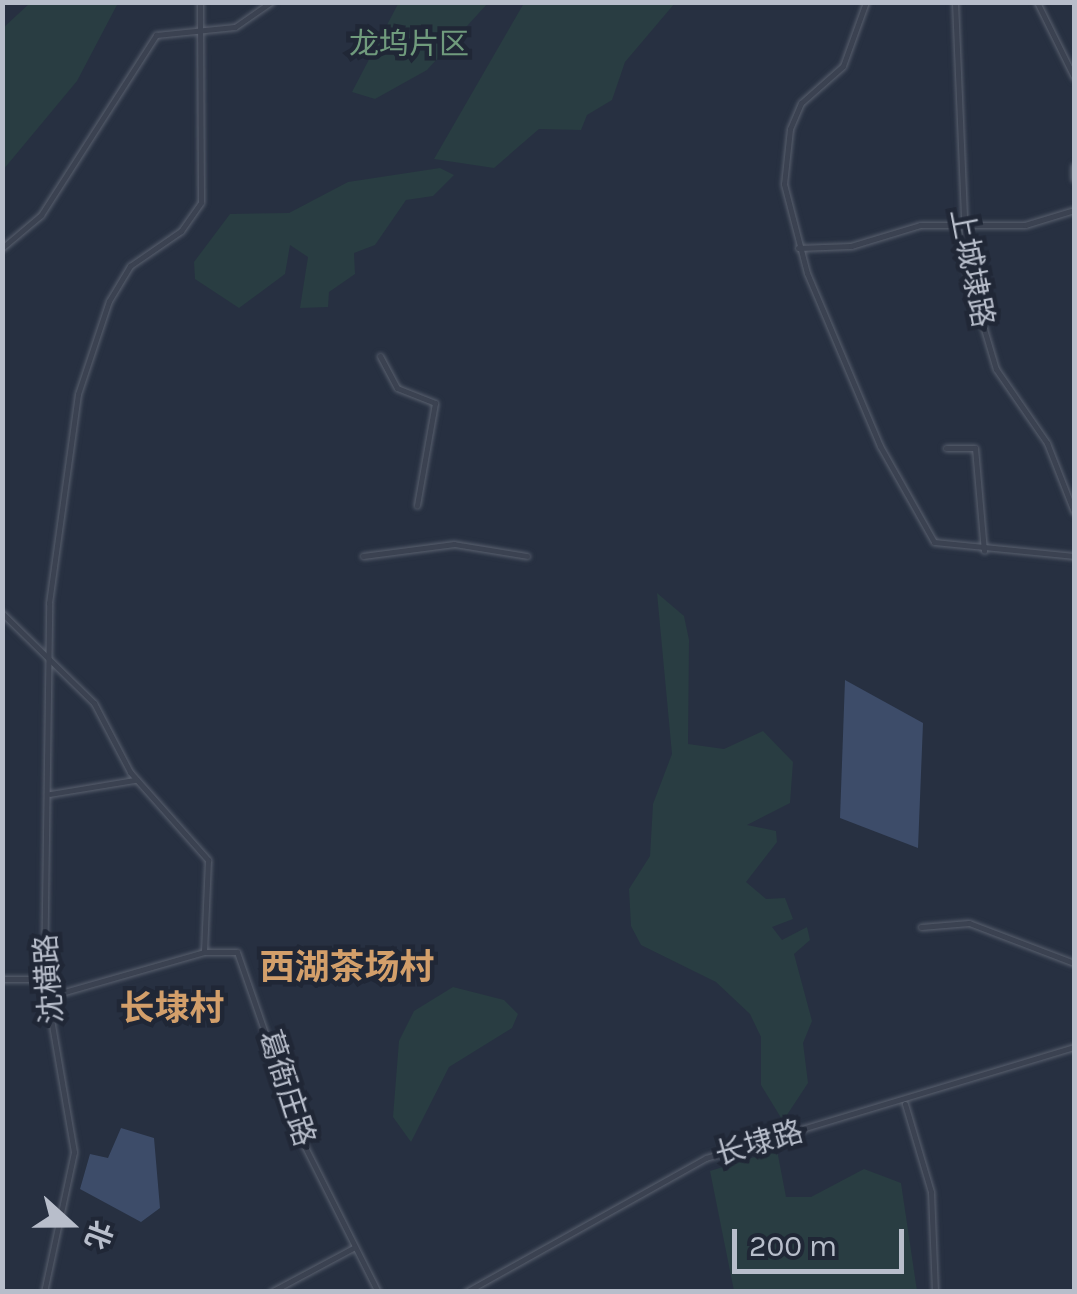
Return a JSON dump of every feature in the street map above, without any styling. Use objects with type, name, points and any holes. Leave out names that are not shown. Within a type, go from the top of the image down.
[{"type":"street","name":"沈横路","points":[[44,1292],[74,1152],[44,979],[50,794],[49,662],[84,369],[117,282],[181,231],[201,202],[200,2]]},
{"type":"street","points":[[2,248],[41,215],[156,35],[235,27],[271,2]]},
{"type":"street","points":[[866,2],[843,66],[801,103],[790,130],[784,184],[798,248],[880,446],[934,542],[984,552],[1074,556]]},
{"type":"street","name":"上城埭路","points":[[955,2],[961,226],[996,369],[1047,443],[1074,512]]},
{"type":"street","points":[[1036,2],[1074,77]]},
{"type":"street","points":[[1074,166],[1074,179]]},
{"type":"street","points":[[798,248],[961,226],[1025,225],[1074,210]]},
{"type":"street","points":[[380,356],[392,385],[435,402],[418,505]]},
{"type":"street","points":[[946,448],[974,448],[984,552]]},
{"type":"street","points":[[364,556],[454,544],[528,556]]},
{"type":"street","points":[[2,613],[94,703],[137,780],[208,860],[204,952],[47,998]]},
{"type":"street","points":[[50,794],[137,780]]},
{"type":"street","points":[[921,927],[969,923],[1074,963]]},
{"type":"street","name":"葛衙庄路","points":[[204,952],[245,958],[303,1143],[378,1292]]},
{"type":"street","points":[[2,979],[44,979]]},
{"type":"street","name":"长埭路","points":[[466,1292],[706,1158],[905,1102],[1074,1047]]},
{"type":"street","points":[[905,1102],[931,1192],[934,1292]]},
{"type":"street","points":[[270,1292],[354,1248]]},
{"type":"green space","name":"龙坞片区","points":[[399,2],[488,3],[427,70],[375,99],[352,92]]},
{"type":"green space","points":[[30,3],[118,3],[77,81],[3,170],[3,28]]},
{"type":"green space","points":[[524,3],[675,3],[625,62],[612,100],[587,115],[581,130],[539,129],[494,168],[434,159]]},
{"type":"green space","points":[[440,168],[454,175],[433,196],[406,200],[375,245],[354,253],[355,274],[329,292],[328,307],[300,308],[308,257],[290,245],[285,274],[239,308],[195,279],[194,262],[230,214],[289,213],[348,182]]},
{"type":"green space","points":[[657,593],[684,616],[689,640],[688,744],[724,749],[763,731],[793,762],[790,803],[747,825],[776,831],[777,842],[746,882],[766,899],[785,898],[793,919],[772,927],[782,940],[807,927],[810,940],[794,954],[812,1021],[803,1043],[808,1083],[783,1121],[761,1085],[761,1037],[750,1014],[716,982],[641,945],[631,926],[629,889],[650,856],[653,804],[672,754]]},
{"type":"green space","points":[[453,987],[504,1000],[518,1014],[512,1028],[449,1067],[411,1142],[393,1117],[399,1041],[414,1011]]},
{"type":"green space","points":[[777,1150],[786,1197],[811,1197],[864,1169],[901,1183],[917,1291],[734,1291],[710,1171]]},
{"type":"water","points":[[845,680],[923,723],[918,848],[840,818]]},
{"type":"water","points":[[121,1128],[154,1138],[160,1208],[141,1222],[80,1189],[90,1154],[108,1158]]},
{"type":"district","name":"西湖茶场村","points":[[347,968]]},
{"type":"district","name":"长埭村","points":[[172,1009]]}]
